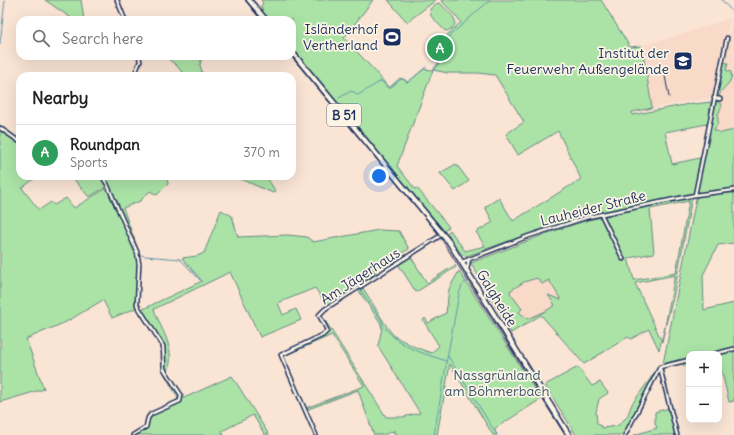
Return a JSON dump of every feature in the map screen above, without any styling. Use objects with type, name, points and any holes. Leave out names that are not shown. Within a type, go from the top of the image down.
[{"type":"main road","points":[[249,0],[263,16]]},
{"type":"main road","name":"Galgheide","points":[[296,57],[443,234],[462,262],[569,435]]},
{"type":"street","points":[[117,0],[123,16]]},
{"type":"street","points":[[695,195],[727,38]]},
{"type":"street","points":[[136,72],[140,60]]},
{"type":"street","points":[[714,98],[720,99]]},
{"type":"street","points":[[0,128],[16,139]]},
{"type":"street","points":[[104,180],[137,252],[139,264],[137,305],[163,346],[164,369],[181,395],[180,401],[151,414],[148,418],[146,427],[133,435]]},
{"type":"street","name":"Lauheider Straße","points":[[462,262],[545,230],[601,214],[695,195],[734,190]]},
{"type":"street","points":[[601,214],[623,259]]},
{"type":"street","name":"Am Jägerhaus","points":[[316,435],[281,355],[323,335],[327,331],[319,315],[325,309],[443,234]]},
{"type":"street","points":[[467,271],[470,258]]},
{"type":"street","points":[[722,352],[734,349]]},
{"type":"street","points":[[625,435],[660,368],[686,361]]},
{"type":"street","points":[[660,368],[677,435]]},
{"type":"shaded area","points":[[733,17],[734,135],[707,136],[732,21],[731,18]]},
{"type":"shaded area","name":"Institut der Feuerwehr Außengelände","points":[[730,18],[713,97],[652,108],[642,46]]},
{"type":"shaded area","points":[[293,60],[295,60],[436,230],[460,267],[435,230]]},
{"type":"shaded area","points":[[537,278],[549,280],[561,301],[549,295],[555,305],[528,319],[519,311],[521,310],[510,291],[524,282]]},
{"type":"green space","points":[[45,0],[81,0],[83,16],[68,16]]},
{"type":"green space","points":[[261,0],[373,0],[344,38],[389,88],[400,78],[408,82],[424,69],[433,70],[397,166],[415,189],[417,188],[449,227],[444,231],[296,52],[296,16],[266,16],[262,11],[261,6],[263,3]]},
{"type":"green space","points":[[388,0],[436,0],[407,22]]},
{"type":"green space","points":[[441,0],[601,0],[630,47],[642,46],[652,108],[632,112],[632,115],[694,103],[711,102],[706,136],[707,124],[665,132],[672,164],[700,158],[694,194],[597,213],[539,230],[467,256],[462,255],[447,233],[450,230],[465,251],[485,246],[476,232],[493,222],[485,207],[499,198],[513,221],[581,179],[558,131],[518,155],[506,134],[524,122],[495,75],[478,73],[448,73],[433,70],[452,46],[444,38],[461,22]]},
{"type":"green space","points":[[439,3],[454,18],[455,25],[447,31],[444,30],[431,16],[430,9]]},
{"type":"green space","points":[[169,60],[201,60],[200,65],[202,72],[182,72]]},
{"type":"green space","points":[[723,62],[728,63],[726,70],[731,72],[731,79],[719,96],[716,95]]},
{"type":"green space","points":[[715,100],[722,105],[718,115],[718,123],[714,130],[721,133],[734,130],[734,189],[696,194]]},
{"type":"green space","points":[[0,129],[16,140],[16,180],[33,180],[22,188],[39,210],[51,202],[54,205],[66,198],[74,208],[105,189],[104,188],[89,197],[74,180],[168,180],[168,184],[157,195],[150,191],[140,201],[123,208],[140,255],[139,307],[112,318],[103,300],[66,322],[26,339],[44,389],[0,402]]},
{"type":"green space","points":[[456,164],[469,181],[455,191],[440,173]]},
{"type":"green space","points":[[243,180],[268,180],[276,192],[273,193]]},
{"type":"green space","points":[[734,193],[734,243],[718,245],[703,275],[704,310],[734,303],[734,401],[729,402],[722,373],[722,351],[686,351],[686,366],[684,366],[681,359],[663,364],[696,199],[699,196]]},
{"type":"green space","points":[[692,197],[673,298],[664,331],[675,275],[635,283],[661,341],[659,350],[649,329],[631,339],[628,337],[584,364],[541,315],[511,333],[471,263],[548,233],[588,220]],"holes":[[[689,201],[676,273],[634,280],[628,258],[654,253],[650,209]],[[537,278],[542,284],[549,280],[561,300],[548,295],[555,305],[528,319],[519,312],[522,309],[510,293],[510,291],[524,282]]]},
{"type":"green space","points":[[221,210],[232,216],[238,237],[288,235],[307,237],[313,242],[379,230],[399,231],[409,249],[372,270],[377,273],[361,283],[362,285],[328,307],[315,288],[278,303],[283,315],[296,309],[301,320],[260,337],[230,272],[154,309],[169,349],[170,365],[167,375],[180,395],[184,398],[232,376],[269,435],[265,435],[253,415],[222,431],[224,435],[136,435],[147,427],[148,418],[151,415],[179,403],[177,400],[178,398],[165,375],[162,348],[141,310],[202,281],[182,258],[197,256],[204,253]]},
{"type":"green space","points":[[411,257],[427,283],[455,265],[456,267],[416,292],[398,264]]},
{"type":"green space","name":"Nassgrünland am Böhmerbach","points":[[459,271],[541,399],[494,429],[497,435],[493,435],[450,364],[437,435],[395,435],[393,431],[383,435],[374,435],[358,390],[306,410],[306,408],[364,386],[332,335],[284,356],[283,355],[323,336],[328,331],[321,314],[386,417],[403,417],[420,413],[378,346],[382,328],[380,322],[359,291],[363,288],[394,336],[415,347],[431,353],[439,346],[423,320],[425,318],[428,323],[446,313],[449,289]]},
{"type":"green space","points":[[578,367],[592,386],[600,382],[608,393],[599,399],[596,412],[597,423],[603,428],[617,426],[627,417],[632,404],[655,372],[624,435],[576,435],[545,385]]},
{"type":"green space","points":[[669,408],[675,435],[634,435],[657,428],[655,423],[655,412]]},
{"type":"waterway","points":[[0,44],[5,0]]},
{"type":"waterway","points":[[446,39],[490,0]]},
{"type":"waterway","points":[[722,0],[734,14]]},
{"type":"waterway","points":[[434,70],[446,54],[445,46]]},
{"type":"waterway","points":[[339,98],[351,91],[358,95],[381,81],[389,89],[401,79],[404,79],[407,83],[426,67]]},
{"type":"waterway","points":[[142,255],[180,259],[200,280]]},
{"type":"waterway","points":[[446,364],[459,294],[462,286]]},
{"type":"waterway","points":[[360,289],[382,321],[383,326]]},
{"type":"waterway","points":[[385,328],[391,335],[405,345],[446,361]]},
{"type":"waterway","points":[[448,356],[497,435]]},
{"type":"waterway","points":[[434,435],[446,366]]},
{"type":"waterway","points":[[394,430],[397,435]]},
{"type":"railway","points":[[245,0],[258,16]]},
{"type":"railway","points":[[294,60],[437,232],[565,435]]},
{"type":"railway","points":[[665,76],[669,97]]},
{"type":"place","name":"Isländerhof Vertherland","points":[[392,37]]},
{"type":"place","name":"Roundpan","points":[[440,48]]},
{"type":"place","name":"Institut der Feuerwehr Außengelände","points":[[683,61]]}]
